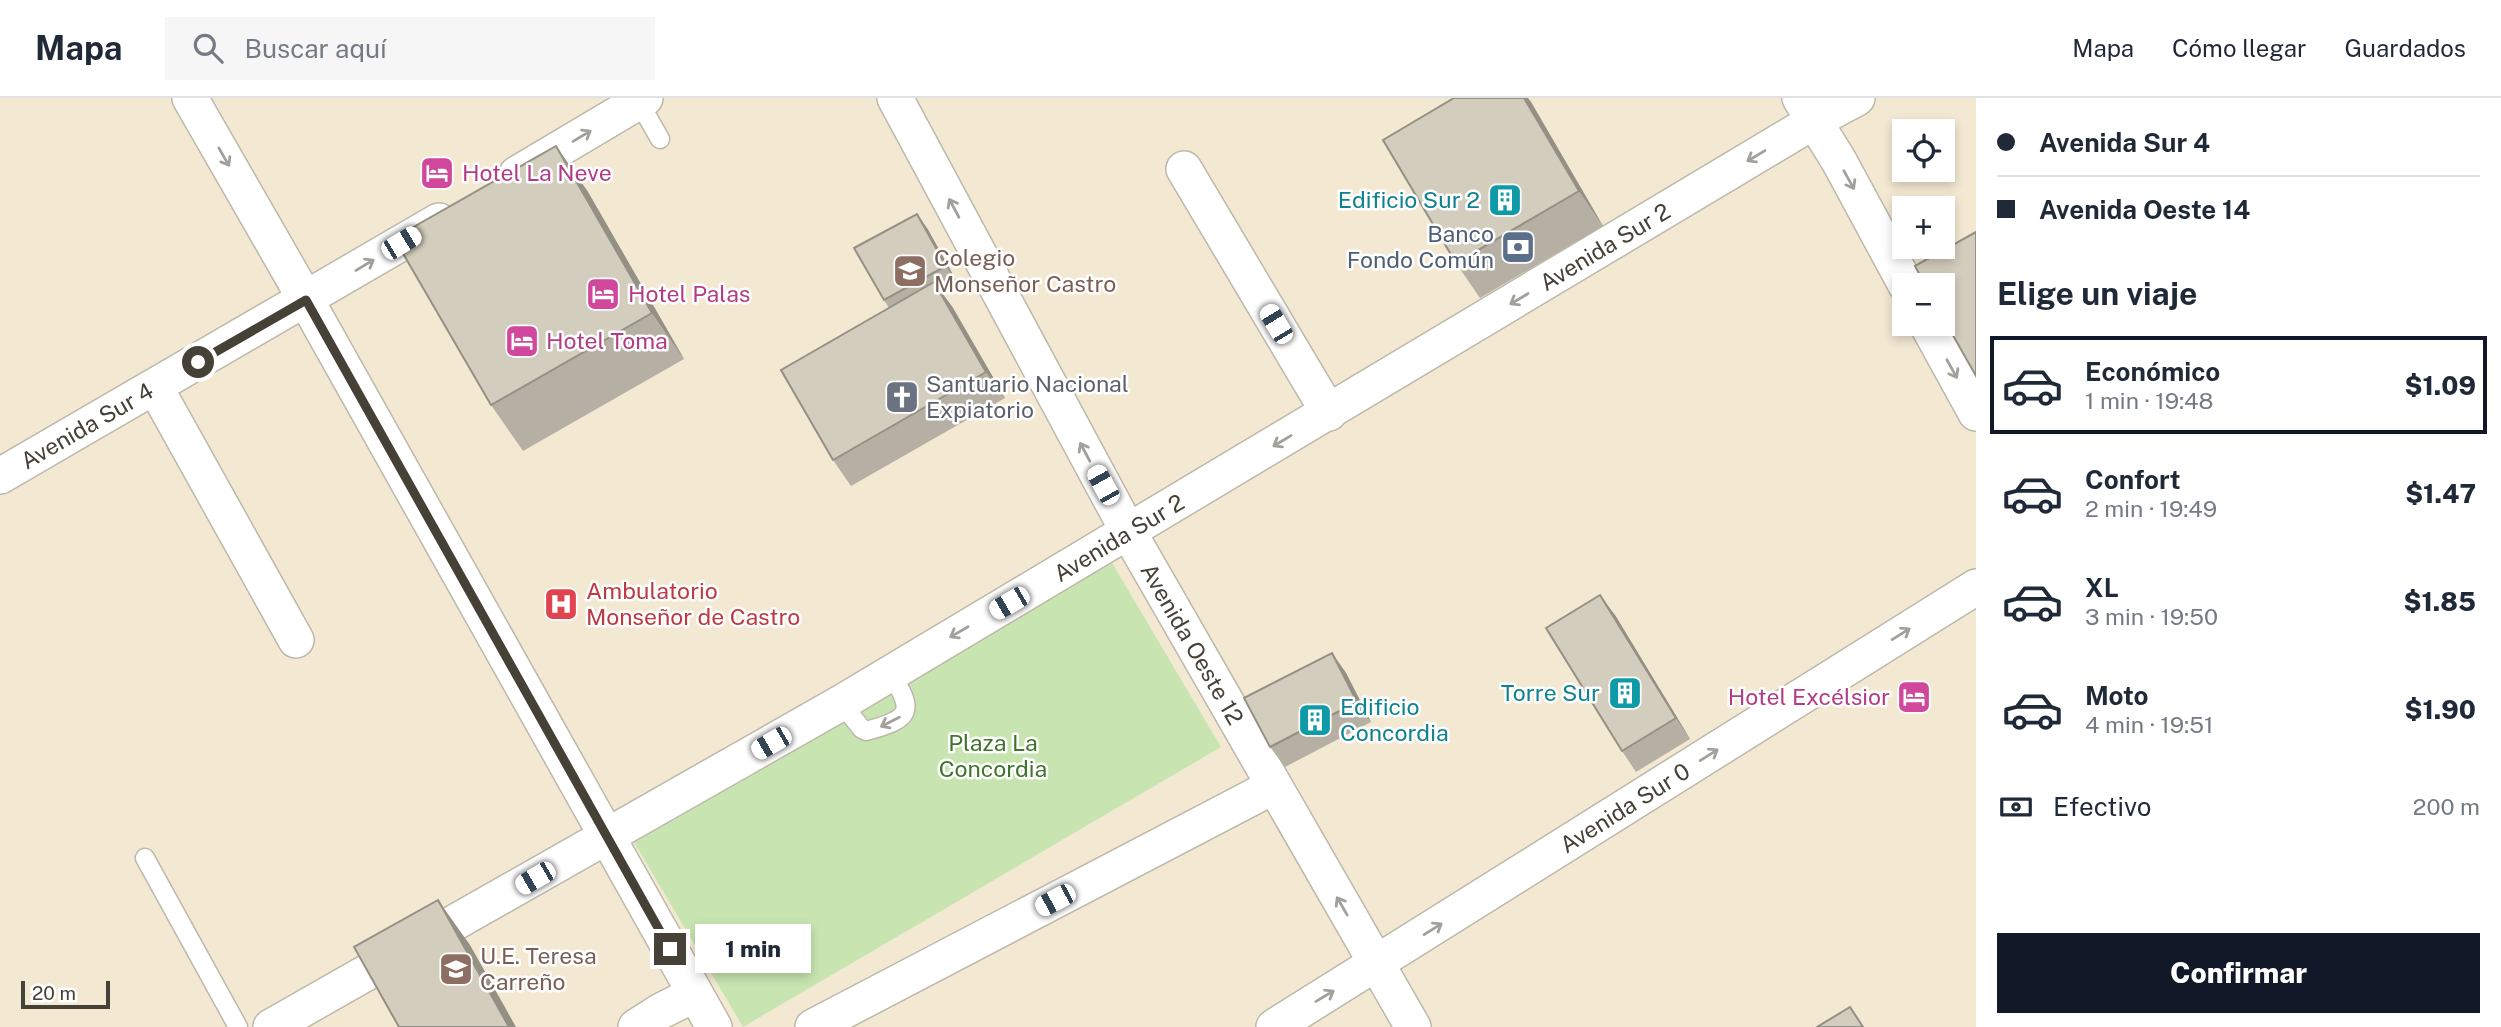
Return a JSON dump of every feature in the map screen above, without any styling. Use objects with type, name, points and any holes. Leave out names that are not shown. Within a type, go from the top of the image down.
[{"type":"street","points":[[190,98],[715,1027]]},
{"type":"street","name":"Avenida Oeste 12","points":[[895,98],[1129,533],[1413,1027]]},
{"type":"street","name":"Avenida Sur 2","points":[[271,1027],[841,703],[1129,533],[1329,412],[1807,109],[1857,98]]},
{"type":"street","name":"Avenida Sur 4","points":[[0,476],[306,300],[642,100]]},
{"type":"street","points":[[1807,109],[1839,161],[1900,273]]},
{"type":"street","points":[[1184,169],[1329,412]]},
{"type":"street","points":[[1934,336],[1976,413]]},
{"type":"street","points":[[155,387],[296,640]]},
{"type":"street","name":"Avenida Sur 0","points":[[1273,1027],[1976,587]]},
{"type":"street","points":[[813,1027],[1274,786]]},
{"type":"street","points":[[636,1027],[695,993]]},
{"type":"lane","points":[[642,100],[660,139]]},
{"type":"lane","points":[[145,858],[238,1027]]},
{"type":"shaded area","points":[[0,98],[1976,98],[1976,1027],[0,1027]]},
{"type":"green space","name":"Plaza La Concordia","points":[[1111,561],[1221,747],[743,1027],[634,842]]},
{"type":"building","name":"Edificio Sur 2","points":[[1454,98],[1524,98],[1579,191],[1456,263],[1383,140]]},
{"type":"building","points":[[556,146],[652,313],[491,405],[394,238]]},
{"type":"building","name":"Colegio Monseñor Castro","points":[[917,214],[946,266],[884,300],[854,248]]},
{"type":"building","points":[[1976,232],[1976,376],[1953,336],[1955,273],[1919,273],[1915,266],[1928,259],[1955,259],[1955,244]]},
{"type":"building","name":"Santuario Nacional Expiatorio","points":[[934,282],[986,372],[833,460],[781,370]]},
{"type":"building","name":"Torre Sur","points":[[1600,595],[1676,718],[1622,751],[1546,628]]},
{"type":"building","points":[[1332,653],[1357,702],[1270,747],[1244,698]]},
{"type":"building","points":[[438,900],[509,1027],[399,1027],[354,947]]},
{"type":"building","points":[[1850,1007],[1863,1027],[1817,1027]]},
{"type":"place","name":"Hotel La Neve","points":[[437,173]]},
{"type":"place","name":"Edificio Sur 2","points":[[1505,200]]},
{"type":"place","name":"Banco Fondo Común","points":[[1518,247]]},
{"type":"place","name":"Colegio Monseñor Castro","points":[[910,271]]},
{"type":"place","name":"Hotel Palas","points":[[603,294]]},
{"type":"place","name":"Hotel Toma","points":[[522,341]]},
{"type":"place","name":"Santuario Nacional Expiatorio","points":[[902,397]]},
{"type":"place","name":"Ambulatorio Monseñor de Castro","points":[[561,604]]},
{"type":"place","name":"Torre Sur","points":[[1625,693]]},
{"type":"place","name":"Hotel Excélsior","points":[[1914,697]]},
{"type":"place","name":"Edificio Concordia","points":[[1315,720]]},
{"type":"place","name":"U.E. Teresa Carreño","points":[[456,969]]},
{"type":"route","points":[[198,362],[306,300],[670,949]]}]
